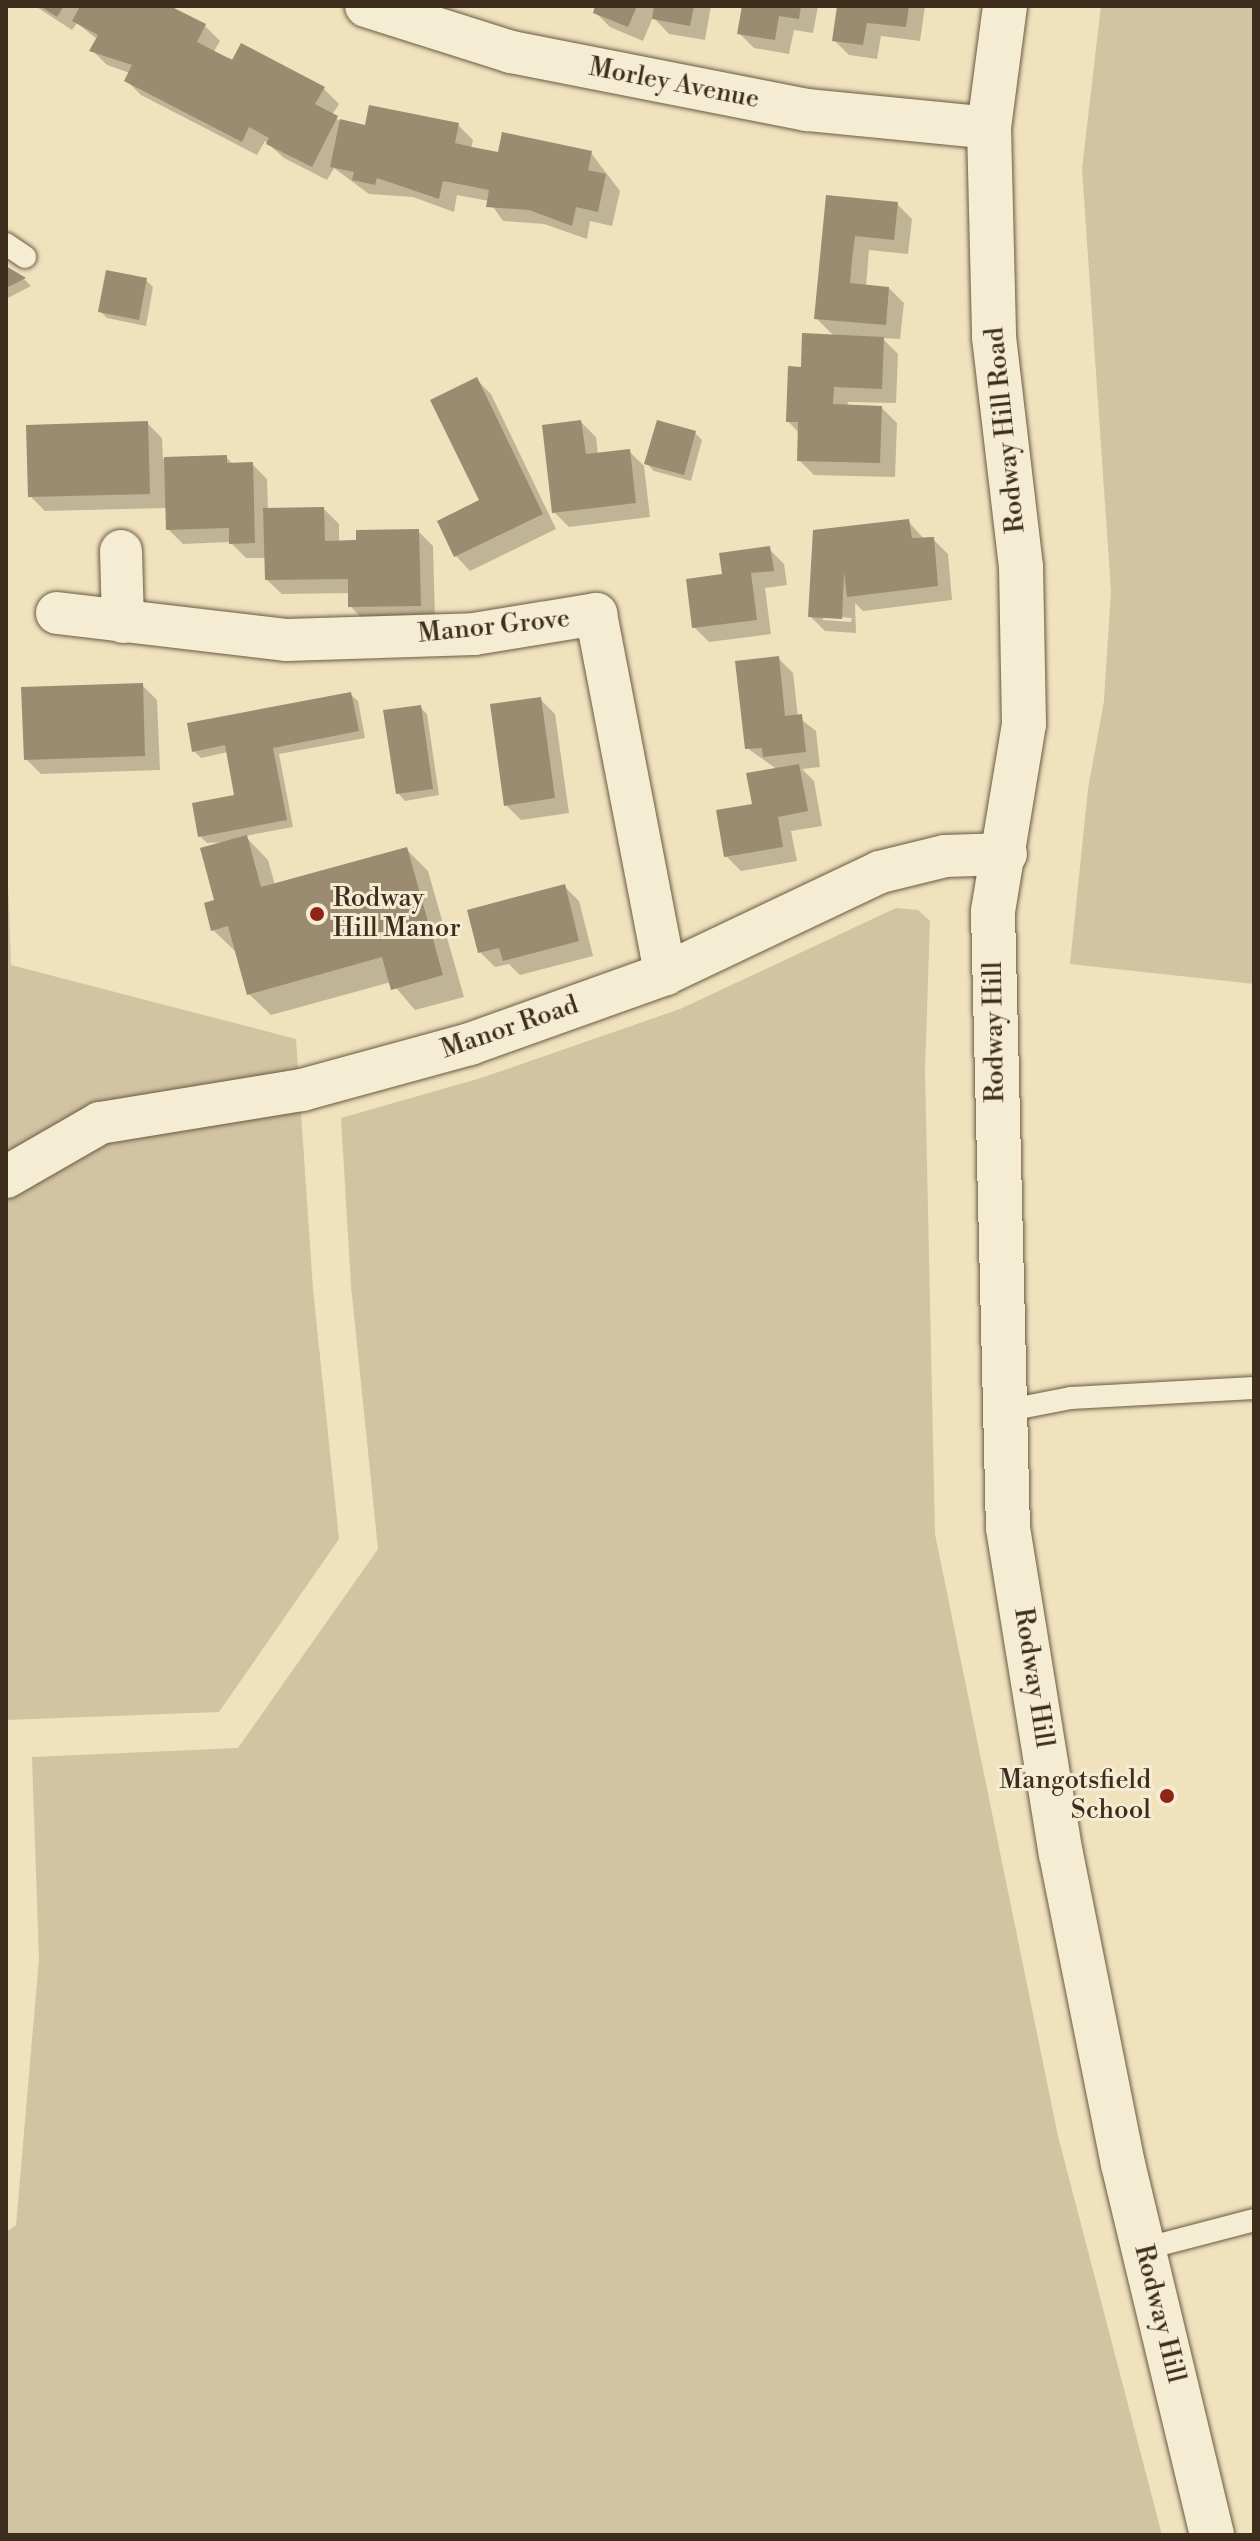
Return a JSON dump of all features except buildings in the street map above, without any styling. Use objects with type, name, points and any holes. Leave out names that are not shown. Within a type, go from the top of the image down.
[{"type":"street","name":"Morley Avenue","points":[[366,6],[511,52],[807,110],[989,128]]},
{"type":"street","name":"Rodway Hill Road","points":[[1005,6],[989,128],[994,337],[1021,567],[1024,724],[1006,854]]},
{"type":"street","points":[[121,551],[123,622]]},
{"type":"street","name":"Manor Grove","points":[[57,613],[287,640],[474,634],[596,614],[665,974]]},
{"type":"street","name":"Manor Road","points":[[6,1177],[100,1123],[302,1090],[470,1044],[665,974],[880,872],[945,856],[1006,854]]},
{"type":"street","name":"Rodway Hill","points":[[1006,854],[993,912],[1008,1528],[1061,1854],[1143,2249],[1212,2535]]},
{"type":"lane","points":[[6,244],[25,257]]},
{"type":"lane","points":[[1004,1411],[1071,1398],[1254,1388]]},
{"type":"lane","points":[[1143,2249],[1254,2220]]},
{"type":"shaded area","points":[[1101,6],[1254,6],[1254,984],[1070,964],[1088,789],[1104,701],[1111,591],[1082,169]]},
{"type":"shaded area","points":[[6,828],[11,965],[296,1039],[313,1289],[339,1539],[219,1712],[6,1720]]},
{"type":"shaded area","points":[[896,908],[918,910],[930,921],[925,1070],[935,1534],[1058,2136],[1162,2535],[6,2535],[6,2232],[16,2225],[39,1959],[32,1757],[238,1748],[378,1549],[351,1286],[341,1118],[481,1078],[680,1009]]},
{"type":"place","name":"Rodway Hill Manor","points":[[317,914]]},
{"type":"place","name":"Mangotsfield School","points":[[1167,1796]]}]
